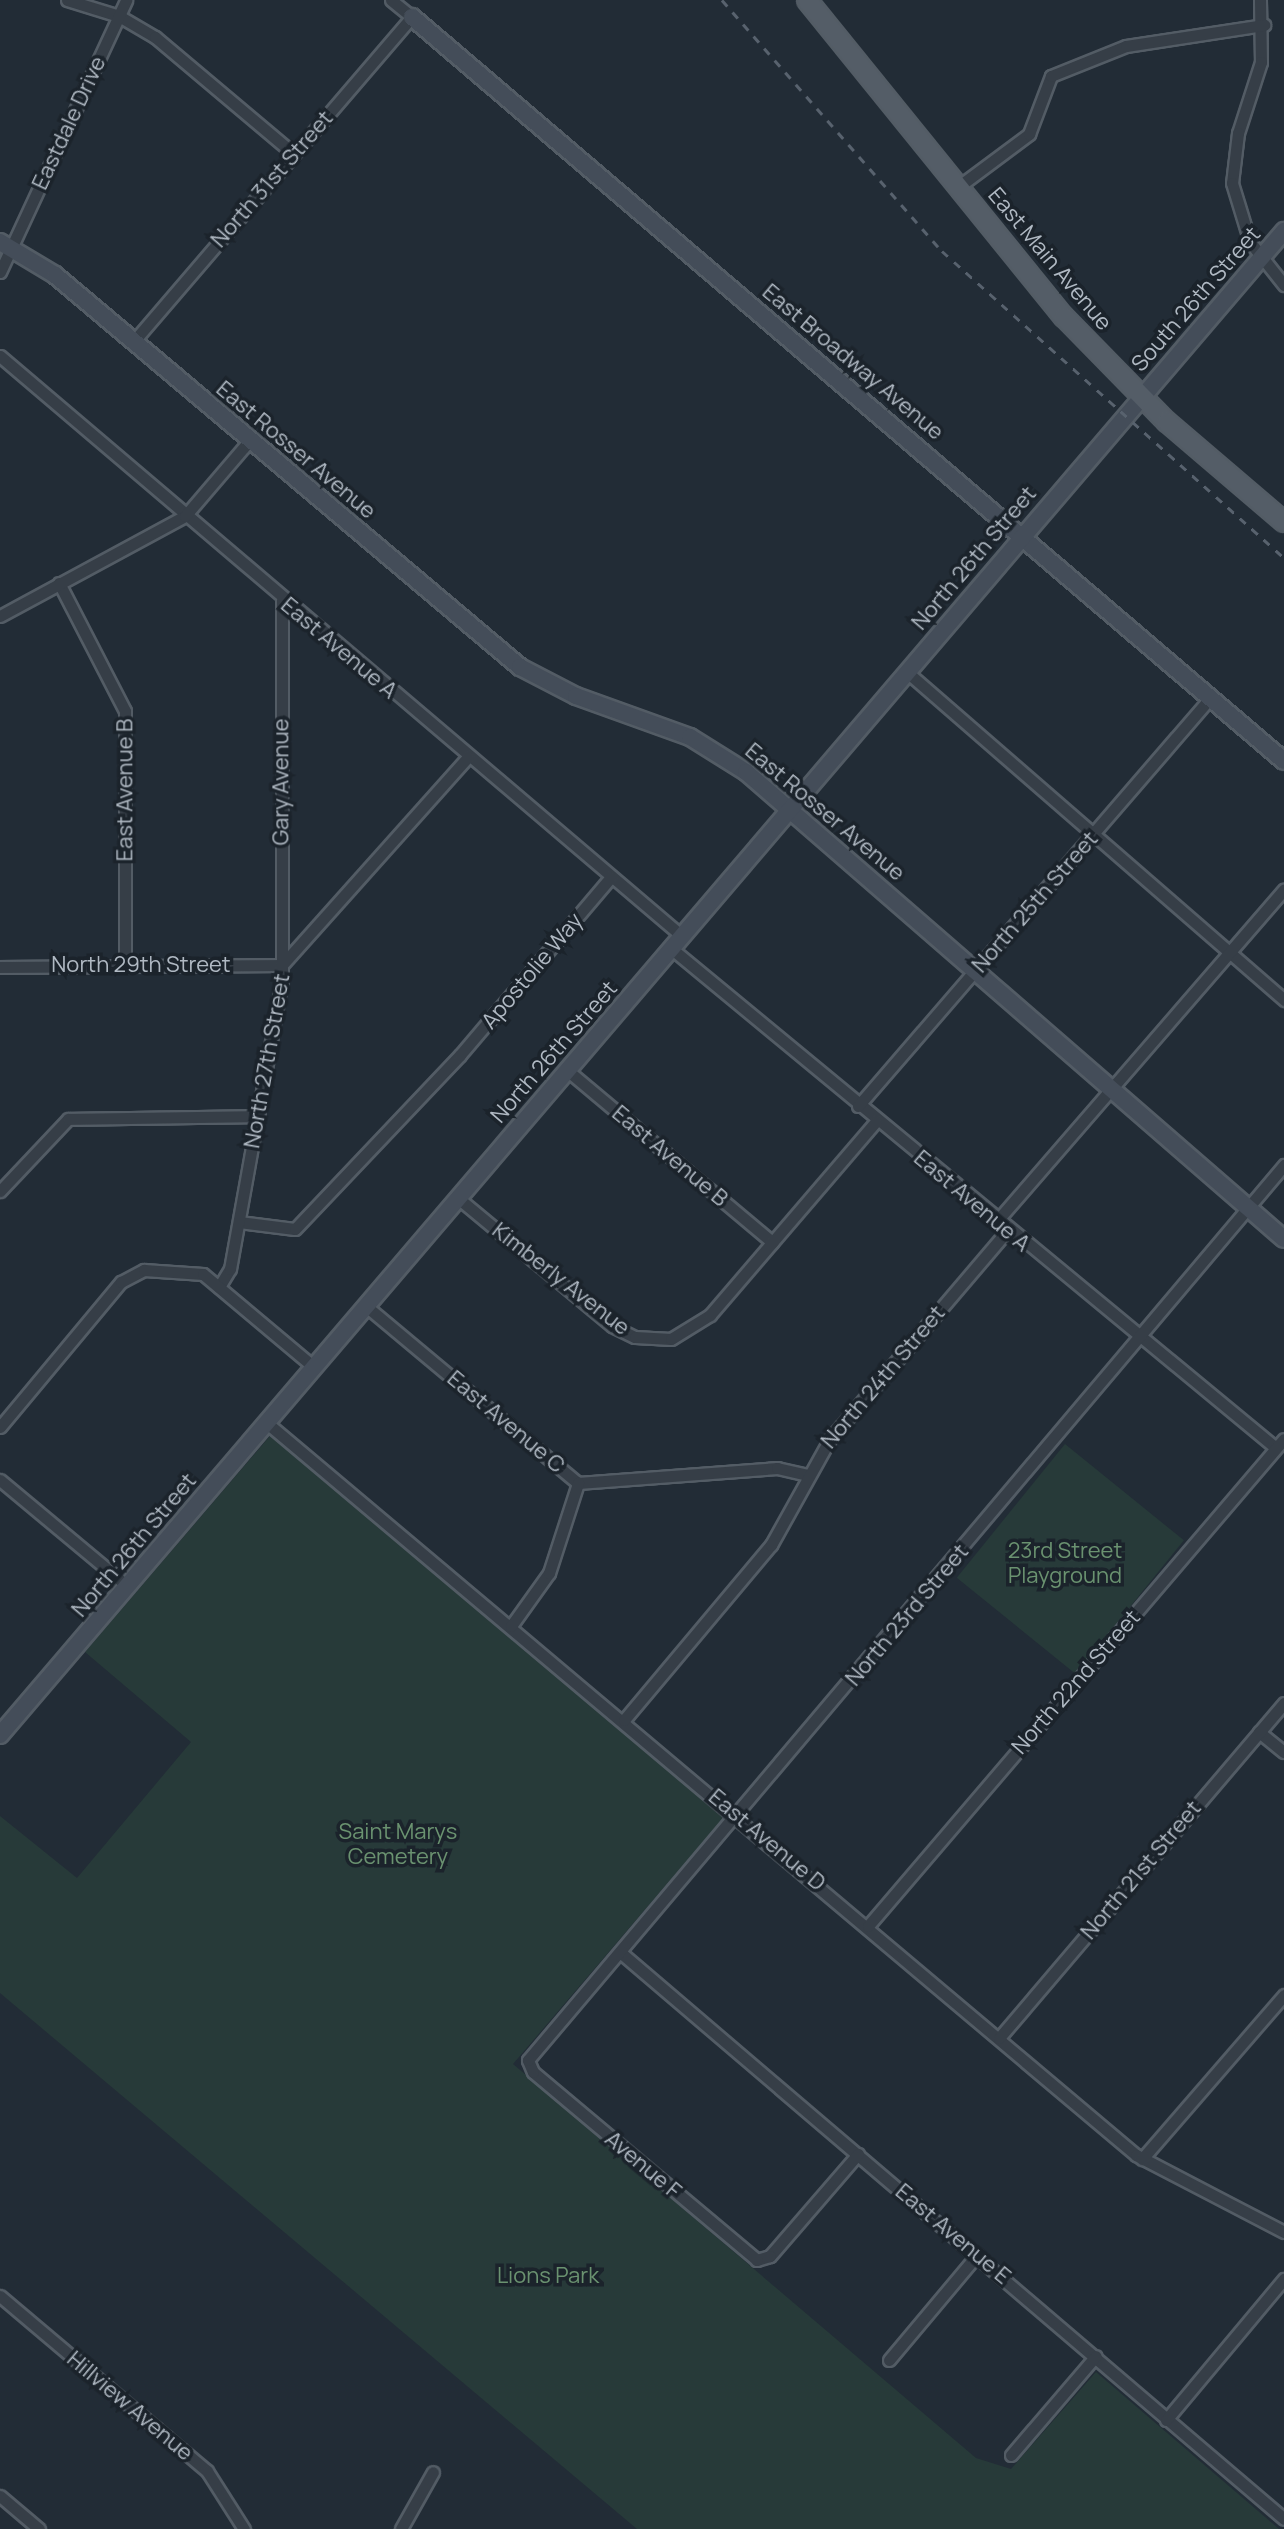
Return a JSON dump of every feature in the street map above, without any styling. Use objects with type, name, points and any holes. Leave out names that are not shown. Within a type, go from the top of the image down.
[{"type":"main road","name":"East Main Avenue","points":[[807,0],[958,187],[1141,396],[1284,522]]},
{"type":"street","points":[[67,0],[119,16],[294,154]]},
{"type":"street","name":"Eastdale Drive","points":[[6,244],[126,0]]},
{"type":"street","name":"East Broadway Avenue","points":[[391,0],[1023,535],[1284,761]]},
{"type":"street","points":[[1260,0],[1264,25],[1232,170],[1237,211],[1260,259],[1284,285]]},
{"type":"street","name":"North 31st Street","points":[[134,341],[412,17]]},
{"type":"street","points":[[958,187],[1029,134],[1051,76],[1126,46],[1264,25]]},
{"type":"street","name":"South 26th Street","points":[[1141,396],[1284,231]]},
{"type":"street","points":[[0,272],[6,244]]},
{"type":"street","name":"East Rosser Avenue","points":[[6,244],[134,341],[520,667],[562,690],[707,746],[791,808],[1284,1239]]},
{"type":"street","name":"East Avenue A","points":[[0,356],[282,600],[611,877],[677,943],[858,1106],[1007,1231],[1280,1444]]},
{"type":"street","name":"North 26th Street","points":[[0,1735],[1141,396]]},
{"type":"street","points":[[0,616],[185,516],[250,440]]},
{"type":"street","name":"East Avenue B","points":[[59,583],[125,711],[125,965]]},
{"type":"street","name":"Gary Avenue","points":[[282,600],[282,965]]},
{"type":"street","points":[[907,672],[1284,1000]]},
{"type":"street","name":"North 25th Street","points":[[858,1106],[1211,697]]},
{"type":"street","name":"North 27th Street","points":[[219,1287],[230,1269],[259,1116],[282,965],[468,757]]},
{"type":"street","name":"Apostolie Way","points":[[239,1222],[291,1232],[360,1154],[452,1064],[611,877]]},
{"type":"street","points":[[996,1222],[1284,890]]},
{"type":"street","name":"North 29th Street","points":[[0,967],[282,965]]},
{"type":"street","name":"East Avenue B","points":[[567,1070],[772,1242]]},
{"type":"street","points":[[0,1191],[68,1119],[259,1116]]},
{"type":"street","points":[[772,1242],[876,1121]]},
{"type":"street","name":"North 23rd Street","points":[[527,2065],[1142,1339],[1146,1324],[1284,1165]]},
{"type":"street","name":"Kimberly Avenue","points":[[458,1198],[612,1326],[635,1337],[671,1339],[703,1323],[772,1242]]},
{"type":"street","name":"North 24th Street","points":[[624,1720],[771,1545],[807,1475],[1007,1231]]},
{"type":"street","points":[[0,1427],[135,1272],[186,1268],[219,1287],[314,1367]]},
{"type":"street","name":"East Avenue C","points":[[366,1306],[578,1483],[777,1468],[807,1475]]},
{"type":"street","name":"East Avenue D","points":[[267,1423],[738,1814],[1142,2159],[1284,2232]]},
{"type":"street","name":"North 22nd Street","points":[[868,1926],[1280,1444]]},
{"type":"street","points":[[0,1480],[127,1586]]},
{"type":"street","points":[[511,1626],[549,1573],[578,1483]]},
{"type":"street","name":"North 21st Street","points":[[999,2038],[1284,1703]]},
{"type":"street","points":[[1259,1732],[1284,1752]]},
{"type":"street","name":"East Avenue E","points":[[620,1952],[1284,2519]]},
{"type":"street","points":[[1142,2159],[1284,1995]]},
{"type":"street","name":"Avenue F","points":[[527,2065],[762,2261],[858,2154]]},
{"type":"street","points":[[889,2360],[977,2255]]},
{"type":"street","points":[[1166,2420],[1284,2279]]},
{"type":"street","name":"Hillview Avenue","points":[[0,2296],[207,2471],[244,2529]]},
{"type":"street","points":[[1011,2455],[1096,2356]]},
{"type":"street","points":[[401,2529],[433,2472]]},
{"type":"street","points":[[0,2496],[39,2529]]},
{"type":"green space","name":"Saint Marys Cemetery","points":[[270,1436],[725,1816],[513,2064],[976,2458],[1011,2469],[1096,2372],[1279,2529],[637,2529],[0,1993],[0,1816],[77,1878],[191,1742],[85,1652]]},
{"type":"green space","name":"23rd Street Playground","points":[[1065,1444],[1184,1540],[1076,1674],[957,1578]]},
{"type":"railway","points":[[722,0],[942,251],[1284,558]]},
{"type":"park label","name":"Lions Park","points":[[548,2276]]}]
